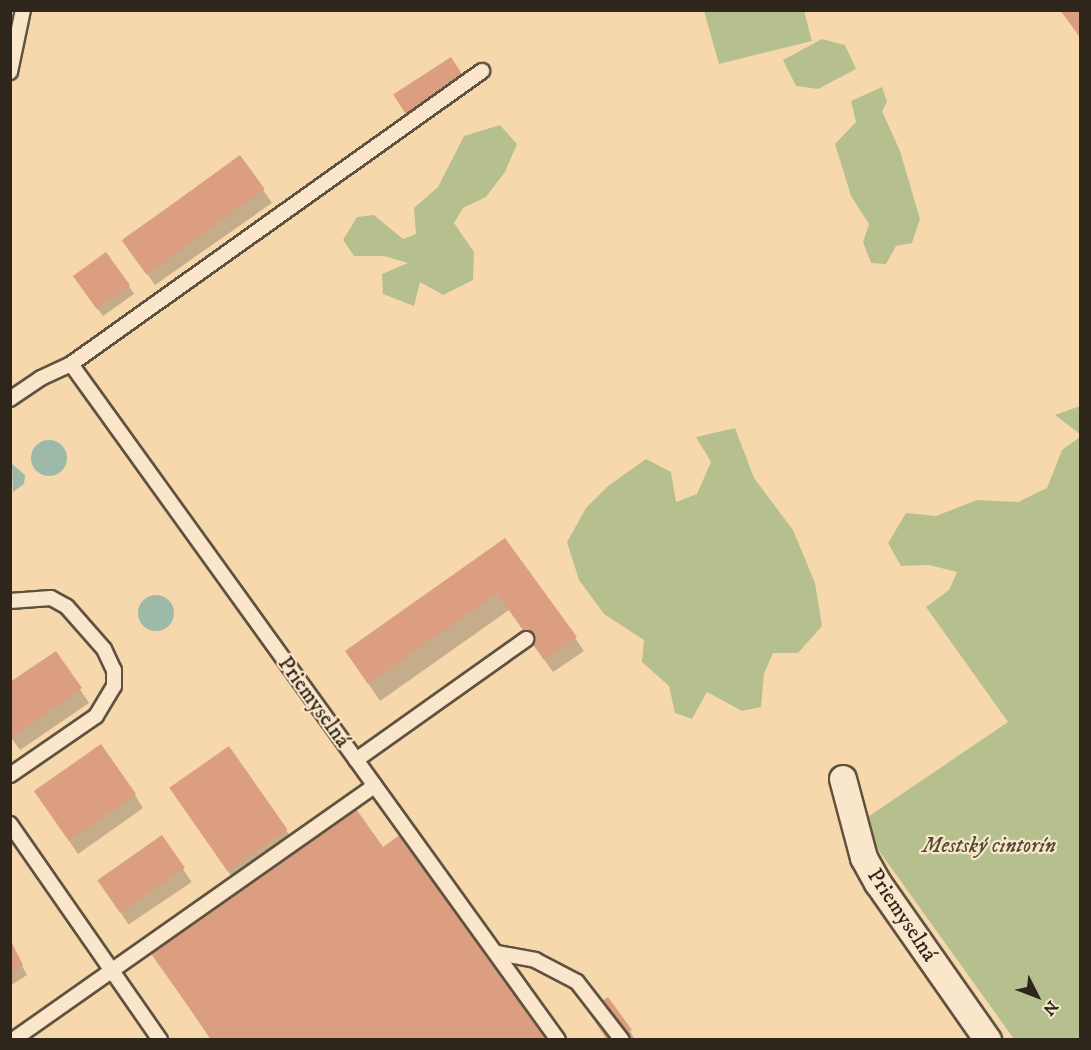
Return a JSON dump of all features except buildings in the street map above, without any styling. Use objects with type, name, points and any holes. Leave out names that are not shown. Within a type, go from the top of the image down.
[{"type":"street","name":"Priemyselná","points":[[843,779],[864,858],[878,883],[988,1040]]},
{"type":"lane","points":[[10,18],[22,10]]},
{"type":"lane","points":[[10,72],[22,10]]},
{"type":"lane","points":[[10,399],[41,378],[71,364],[482,71]]},
{"type":"lane","name":"Priemyselná","points":[[71,364],[558,1040]]},
{"type":"lane","points":[[10,601],[51,598],[67,607],[104,649],[114,670],[114,686],[96,716],[10,775]]},
{"type":"lane","points":[[356,760],[526,639]]},
{"type":"lane","points":[[13,1040],[375,786]]},
{"type":"lane","points":[[10,824],[160,1040]]},
{"type":"lane","points":[[497,953],[535,960],[577,982],[622,1040]]},
{"type":"green space","points":[[704,11],[804,11],[812,41],[719,64]]},
{"type":"green space","points":[[822,39],[845,45],[856,69],[818,89],[796,86],[783,60]]},
{"type":"green space","points":[[882,87],[887,102],[882,111],[900,151],[920,219],[912,243],[896,246],[886,264],[871,263],[863,242],[869,224],[851,196],[835,144],[856,122],[851,101]]},
{"type":"green space","points":[[500,125],[517,144],[505,172],[486,197],[463,208],[454,223],[474,252],[473,280],[443,295],[420,282],[414,306],[383,294],[382,274],[408,263],[384,256],[354,256],[343,240],[357,217],[374,215],[403,239],[416,234],[414,208],[438,187],[464,136]]},
{"type":"green space","points":[[1080,406],[1080,434],[1055,415]]},
{"type":"green space","points":[[735,428],[754,478],[793,530],[815,583],[822,626],[798,653],[773,653],[764,674],[761,707],[742,711],[707,692],[692,719],[675,713],[669,686],[642,662],[644,640],[604,614],[579,580],[567,542],[586,508],[608,486],[646,459],[671,472],[676,502],[697,494],[711,462],[696,437]]},
{"type":"green space","name":"Mestský cintorín","points":[[1080,437],[1080,1039],[1014,1039],[859,823],[1008,722],[926,607],[949,590],[957,572],[929,565],[901,566],[888,543],[906,513],[936,516],[977,500],[1018,502],[1047,488],[1062,450]]},
{"type":"shaded area","points":[[49,440],[62,445],[67,458],[62,471],[49,476],[36,471],[31,458],[36,445]]},
{"type":"shaded area","points":[[12,464],[25,475],[24,484],[13,492]]},
{"type":"shaded area","points":[[156,595],[169,600],[174,613],[169,626],[156,631],[143,626],[138,613],[143,600]]}]
